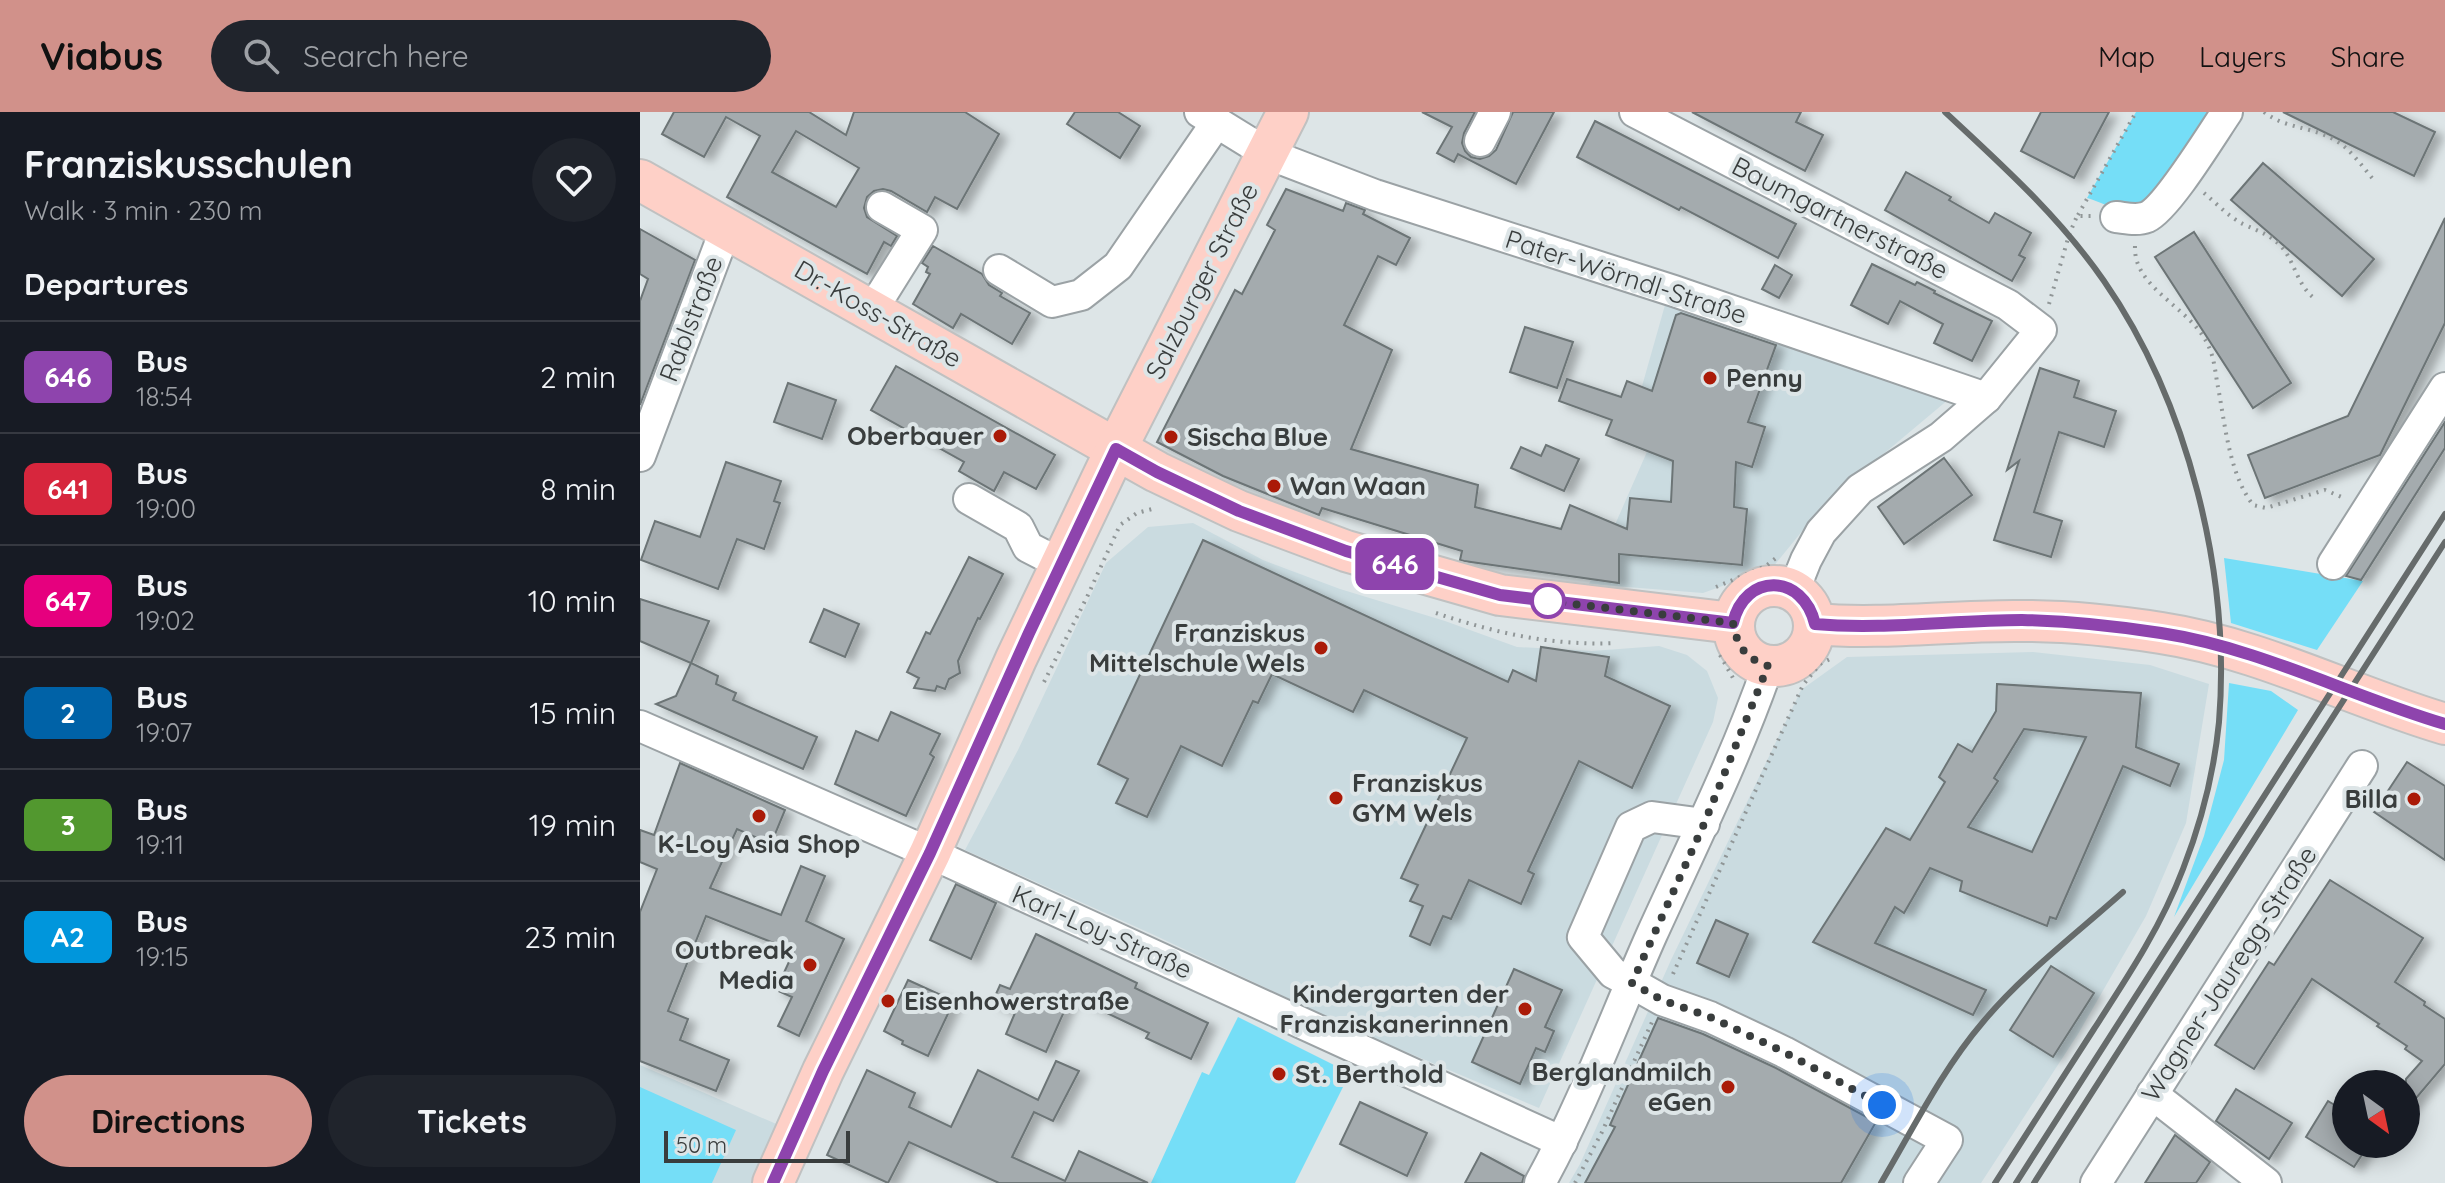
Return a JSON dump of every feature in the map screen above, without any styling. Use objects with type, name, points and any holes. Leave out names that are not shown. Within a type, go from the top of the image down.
[{"type":"main road","name":"Salzburger Straße","points":[[1116,449],[1288,112]]},
{"type":"main road","name":"Dr.-Koss-Straße","points":[[640,180],[1157,472],[1239,511],[1346,551],[1500,595],[1733,623]]},
{"type":"main road","points":[[773,1183],[823,1071],[930,853],[1116,449]]},
{"type":"main road","points":[[1824,640],[1812,610],[1794,590],[1778,585],[1766,586],[1751,592],[1736,611],[1733,623],[1736,640],[1744,654],[1768,666],[1791,662],[1807,649],[1813,638],[1824,640],[2023,620],[2118,627],[2165,634],[2251,655],[2401,711],[2445,724]]},
{"type":"street","points":[[1480,141],[1495,112]]},
{"type":"street","name":"Baumgartnerstraße","points":[[1635,112],[2008,305],[2041,330]]},
{"type":"street","points":[[2126,218],[2153,213],[2184,175],[2227,112]]},
{"type":"street","name":"Pater-Wörndl-Straße","points":[[1208,117],[1268,154],[1375,195],[1674,291],[1986,398]]},
{"type":"street","points":[[999,270],[1052,302],[1081,295],[1118,266],[1208,117]]},
{"type":"street","points":[[872,310],[922,230],[882,207]]},
{"type":"street","name":"Rablstraße","points":[[640,456],[726,228]]},
{"type":"street","points":[[1794,590],[1821,532],[1860,489],[1941,437],[1986,398],[2041,330]]},
{"type":"street","points":[[2333,564],[2445,388]]},
{"type":"street","points":[[969,499],[1018,527],[1028,547],[1061,564]]},
{"type":"street","points":[[1540,1183],[1562,1142],[1704,824],[1768,666]]},
{"type":"street","name":"Karl-Loy-Straße","points":[[640,726],[930,853],[1562,1142]]},
{"type":"street","name":"Wagner-Jauregg-Straße","points":[[2096,1183],[2362,766]]},
{"type":"street","points":[[1704,824],[1652,817],[1631,827],[1583,937],[1613,973],[1662,1000],[1710,1017],[1784,1052],[1947,1140],[1919,1183]]},
{"type":"street","points":[[2152,1094],[2266,1183]]},
{"type":"path","points":[[2041,330],[2077,216],[2136,112]]},
{"type":"path","points":[[2264,112],[2282,124],[2334,139],[2373,179]]},
{"type":"path","points":[[2184,175],[2242,224],[2267,234],[2282,248],[2303,286],[2314,298]]},
{"type":"path","points":[[2077,216],[2126,218],[2134,251],[2149,284],[2194,323],[2213,355],[2231,452],[2253,505],[2266,508],[2325,490],[2366,511]]},
{"type":"path","points":[[1575,1183],[1602,1132],[1784,724],[1803,685],[1820,664],[1824,640]]},
{"type":"shaded area","points":[[2136,112],[2211,112],[2173,170],[2136,206],[2124,209],[2087,198]]},
{"type":"shaded area","points":[[1667,298],[1949,399],[1825,503],[1772,568],[1703,593],[1589,584],[1657,429],[1633,418]]},
{"type":"shaded area","name":"Franziskus GYM Wels","points":[[1193,523],[1263,560],[1340,589],[1517,647],[1592,651],[1659,646],[1687,655],[1707,671],[1718,698],[1713,722],[1539,1108],[1366,1035],[965,850],[1018,750],[1106,563],[1148,527]]},
{"type":"shaded area","points":[[2224,558],[2363,581],[2317,650],[2231,623]]},
{"type":"shaded area","points":[[2033,652],[2150,665],[2209,684],[2186,823],[2146,916],[2078,1034],[1981,1183],[1569,1183],[1671,960],[1801,690],[1847,657]]},
{"type":"shaded area","points":[[2229,683],[2271,691],[2298,710],[2174,917],[2204,836],[2224,760]]},
{"type":"shaded area","points":[[1238,1017],[1350,1073],[1295,1183],[1151,1183],[1202,1072],[1209,1075]]},
{"type":"shaded area","points":[[640,1065],[781,1126],[757,1183],[640,1183]]},
{"type":"shaded area","points":[[640,1087],[736,1130],[712,1183],[640,1183]]},
{"type":"building","points":[[674,112],[809,112],[846,135],[854,112],[965,112],[999,134],[957,209],[935,197],[927,212],[883,189],[867,197],[864,208],[867,217],[897,236],[891,246],[884,242],[867,274],[727,197],[760,136],[726,117],[704,157],[662,134]],"holes":[[[796,131],[859,168],[836,207],[772,172]]]},
{"type":"building","points":[[1075,112],[1118,112],[1140,126],[1120,158],[1067,124]]},
{"type":"building","points":[[1422,112],[1475,112],[1462,143],[1471,157],[1480,159],[1496,150],[1513,112],[1554,112],[1516,184],[1458,154],[1454,162],[1437,153],[1452,127]]},
{"type":"building","points":[[1692,112],[1801,112],[1796,122],[1823,135],[1805,171]]},
{"type":"building","points":[[2041,112],[2109,112],[2074,178],[2021,151]]},
{"type":"building","points":[[2283,112],[2393,112],[2435,132],[2414,176]]},
{"type":"building","points":[[1595,121],[1796,224],[1778,258],[1577,157]]},
{"type":"building","points":[[2263,163],[2374,259],[2342,296],[2231,200]]},
{"type":"building","points":[[1906,172],[1989,223],[1995,213],[2031,233],[2019,255],[2025,258],[2012,281],[1885,210]]},
{"type":"building","points":[[1286,189],[1343,211],[1346,203],[1365,210],[1363,214],[1410,238],[1396,265],[1378,256],[1344,325],[1392,350],[1351,449],[1478,485],[1475,507],[1561,529],[1570,505],[1627,529],[1630,498],[1671,502],[1673,461],[1606,435],[1612,420],[1559,401],[1567,379],[1621,397],[1627,381],[1652,391],[1676,315],[1681,313],[1776,345],[1748,422],[1765,427],[1752,467],[1736,462],[1734,507],[1747,509],[1742,565],[1619,554],[1619,583],[1464,561],[1460,560],[1462,551],[1322,508],[1319,515],[1223,476],[1157,442],[1235,290],[1242,294],[1275,230],[1267,225]]},
{"type":"building","points":[[2445,218],[2445,323],[2380,455],[2265,498],[2248,455],[2348,416]]},
{"type":"building","points":[[640,229],[695,260],[640,405],[640,301],[648,279],[640,274]]},
{"type":"building","points":[[2194,232],[2291,383],[2253,408],[2155,257]]},
{"type":"building","points":[[933,246],[982,274],[989,285],[1002,293],[1000,296],[1030,313],[1012,344],[961,314],[953,328],[913,304],[930,274],[926,272],[928,267],[922,263]]},
{"type":"building","points":[[1872,264],[1915,285],[1917,282],[1992,321],[1972,361],[1934,343],[1943,324],[1900,301],[1888,324],[1851,305]]},
{"type":"building","points":[[1775,265],[1792,275],[1779,298],[1762,289]]},
{"type":"building","points":[[1525,327],[1573,342],[1557,388],[1510,372]]},
{"type":"building","points":[[896,366],[1055,455],[1036,489],[1004,472],[994,491],[959,471],[964,462],[871,410]]},
{"type":"building","points":[[2040,368],[2079,381],[2074,397],[2116,411],[2104,447],[2059,432],[2034,512],[2062,521],[2051,557],[1994,540],[2019,461],[2007,470]]},
{"type":"building","points":[[788,383],[836,400],[822,439],[774,422]]},
{"type":"building","points":[[2445,422],[2445,448],[2361,580],[2346,576]]},
{"type":"building","points":[[1546,445],[1579,459],[1564,491],[1511,468],[1521,447],[1541,456]]},
{"type":"building","points":[[1944,458],[1972,495],[1904,544],[1878,507]]},
{"type":"building","points":[[726,462],[781,481],[774,501],[780,503],[764,549],[737,539],[718,589],[641,560],[655,521],[700,537]]},
{"type":"building","points":[[1203,540],[1508,682],[1513,670],[1536,681],[1541,647],[1609,657],[1605,676],[1670,706],[1632,788],[1579,761],[1528,871],[1534,874],[1521,904],[1469,880],[1451,919],[1443,916],[1430,945],[1410,936],[1423,906],[1410,901],[1418,885],[1401,878],[1467,738],[1364,690],[1353,712],[1272,674],[1258,703],[1253,701],[1222,766],[1181,746],[1147,817],[1116,803],[1128,779],[1098,764]]},
{"type":"building","points":[[969,557],[1003,574],[958,661],[960,673],[949,679],[945,689],[937,686],[935,691],[914,688],[919,678],[907,672]]},
{"type":"building","points":[[640,599],[709,621],[691,663],[640,641]]},
{"type":"building","points":[[824,609],[859,624],[845,657],[810,642]]},
{"type":"building","points":[[691,663],[718,676],[716,684],[736,693],[733,700],[817,737],[803,769],[656,704],[676,696]]},
{"type":"building","points":[[1997,684],[2141,693],[2136,747],[2179,764],[2170,786],[2123,766],[2056,919],[2050,917],[2047,926],[1960,891],[1962,881],[1930,868],[1904,913],[1895,907],[1875,943],[1986,990],[1973,1015],[1813,942],[1886,828],[1910,840],[1945,782],[1939,777],[1958,744],[1972,752],[1996,711]],"holes":[[[2024,729],[2086,737],[2032,852],[1968,827],[1998,781],[1994,778]]]},
{"type":"building","points":[[891,712],[940,734],[930,754],[934,757],[906,816],[835,784],[856,731],[878,741]]},
{"type":"building","name":"Billa","points":[[2407,762],[2445,786],[2445,860],[2374,812]]},
{"type":"building","points":[[680,763],[785,810],[771,844],[737,829],[710,888],[781,915],[801,866],[825,876],[806,921],[844,939],[799,1036],[778,1026],[792,997],[776,990],[794,951],[706,916],[668,1011],[688,1019],[680,1040],[729,1060],[716,1091],[640,1061],[640,912],[657,869],[640,862],[640,830],[654,835]]},
{"type":"building","points":[[2330,880],[2423,938],[2395,982],[2445,1019],[2445,1064],[2420,1093],[2420,1070],[2414,1070],[2422,1061],[2405,1049],[2407,1046],[2377,1026],[2379,1024],[2312,979],[2254,1069],[2215,1045],[2269,962],[2274,965]]},
{"type":"building","points":[[956,884],[996,903],[971,959],[930,940]]},
{"type":"building","points":[[1716,920],[1748,934],[1729,977],[1697,963]]},
{"type":"building","points":[[1036,934],[1137,983],[1135,988],[1208,1023],[1191,1059],[1146,1038],[1149,1033],[1071,996],[1046,1052],[1006,1034],[1015,1013],[992,1003],[1000,985],[1010,989]]},
{"type":"building","points":[[2051,966],[2094,993],[2053,1057],[2010,1030]]},
{"type":"building","name":"Kindergarten der Franziskanerinnen","points":[[1514,969],[1562,990],[1545,1027],[1554,1031],[1545,1052],[1536,1048],[1520,1084],[1472,1062]]},
{"type":"building","points":[[908,980],[954,1001],[928,1056],[902,1044],[903,1041],[884,1031]]},
{"type":"building","name":"Berglandmilch eGen","points":[[1658,1018],[1703,1034],[1776,1068],[1876,1122],[1841,1183],[1585,1183],[1615,1127],[1610,1125]]},
{"type":"building","points":[[1056,1061],[1079,1071],[1053,1121],[1034,1112],[1012,1157],[1065,1181],[1079,1151],[1148,1183],[999,1183],[909,1142],[888,1183],[827,1155],[867,1070],[915,1093],[909,1107],[951,1127],[978,1070],[1038,1100]]},
{"type":"building","points":[[2236,1089],[2292,1123],[2269,1159],[2216,1121]]},
{"type":"building","points":[[2328,1101],[2332,1103],[2332,1153],[2306,1137]]},
{"type":"building","points":[[1360,1102],[1427,1133],[1407,1176],[1340,1144]]},
{"type":"building","points":[[2175,1135],[2210,1162],[2196,1183],[2145,1183]]},
{"type":"building","points":[[1481,1153],[1524,1176],[1522,1183],[1465,1183]]},
{"type":"building","points":[[2340,1158],[2360,1158],[2354,1167]]},
{"type":"railway","points":[[1945,112],[2029,192],[2068,235],[2104,281],[2134,329],[2159,380],[2198,492],[2218,608],[2221,666],[2219,722],[2210,778],[2196,834],[2174,890],[2131,971],[1995,1183]]},
{"type":"railway","points":[[2016,1183],[2445,514]]},
{"type":"railway","points":[[2034,1183],[2445,542]]},
{"type":"railway","points":[[1881,1183],[1968,1040],[2032,971],[2123,892]]},
{"type":"bus line","name":"646","points":[[773,1183],[823,1071],[930,853],[1116,449],[1239,511],[1346,551],[1500,595],[1733,623],[1736,611],[1751,592],[1778,585],[1794,590],[1805,599],[1812,610],[1815,624],[2023,620],[2118,627],[2204,642],[2251,655],[2401,711],[2445,724]]},
{"type":"place","name":"Penny","points":[[1710,378]]},
{"type":"place","name":"Oberbauer","points":[[1000,436]]},
{"type":"place","name":"Sischa Blue","points":[[1171,437]]},
{"type":"place","name":"Wan Waan","points":[[1274,486]]},
{"type":"place","name":"Franziskus Mittelschule Wels","points":[[1321,648]]},
{"type":"place","name":"Franziskus GYM Wels","points":[[1336,798]]},
{"type":"place","name":"Billa","points":[[2414,799]]},
{"type":"place","name":"K-Loy Asia Shop","points":[[759,816]]},
{"type":"place","name":"Outbreak Media","points":[[810,965]]},
{"type":"place","name":"Eisenhowerstraße","points":[[888,1001]]},
{"type":"place","name":"Kindergarten der Franziskanerinnen","points":[[1525,1009]]},
{"type":"place","name":"St. Berthold","points":[[1279,1074]]},
{"type":"place","name":"Berglandmilch eGen","points":[[1728,1087]]},
{"type":"route","points":[[1548,601],[1733,623],[1736,640],[1744,654],[1768,666],[1704,824],[1632,983],[1662,1000],[1710,1017],[1784,1052],[1882,1105]]}]
